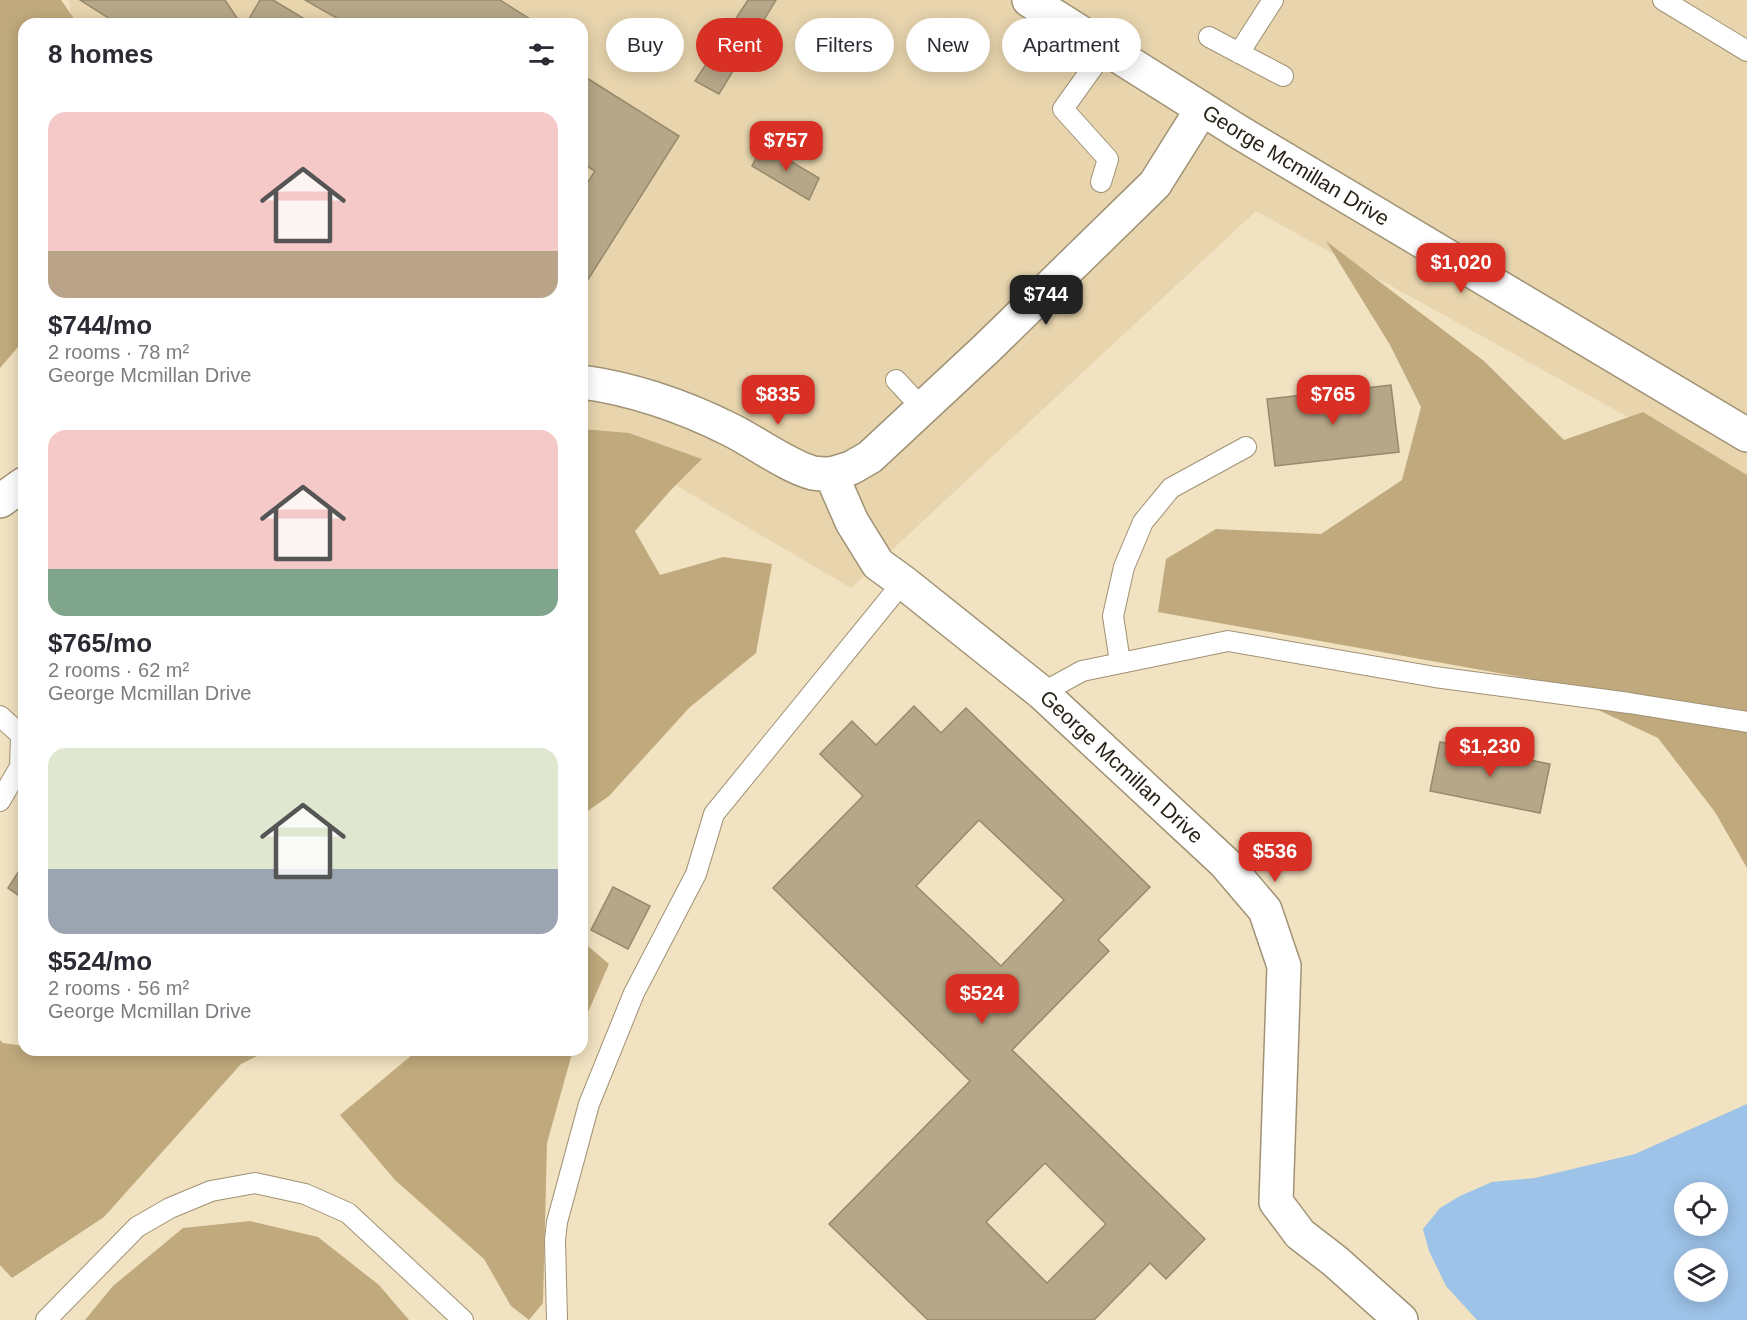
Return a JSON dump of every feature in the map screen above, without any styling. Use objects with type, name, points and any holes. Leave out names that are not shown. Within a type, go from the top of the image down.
[{"type":"street","points":[[1029,0],[1057,18]]},
{"type":"street","points":[[1141,71],[1202,110]]},
{"type":"street","name":"George Mcmillan Drive","points":[[1401,1320],[1335,1261],[1300,1234],[1276,1202],[1284,966],[1265,910],[1225,863],[1042,693],[878,564],[852,522],[831,474],[850,468],[870,457],[1155,184],[1202,110],[1747,435]]},
{"type":"street","points":[[588,383],[609,386],[690,412],[757,443],[796,466],[813,473],[831,474]]},
{"type":"street","points":[[0,501],[18,488]]},
{"type":"lane","points":[[1239,53],[1273,0]]},
{"type":"lane","points":[[1663,0],[1747,51]]},
{"type":"lane","points":[[1209,37],[1284,76]]},
{"type":"lane","points":[[1090,72],[1063,109],[1108,159],[1101,182]]},
{"type":"lane","points":[[896,380],[922,408]]},
{"type":"lane","points":[[1120,662],[1113,616],[1124,567],[1143,522],[1171,488],[1246,447]]},
{"type":"lane","points":[[557,1320],[556,1231],[589,1104],[634,993],[696,874],[714,814],[903,582]]},
{"type":"lane","points":[[1042,693],[1082,671],[1228,641],[1435,677],[1629,703],[1747,722]]},
{"type":"lane","points":[[0,716],[18,732]]},
{"type":"lane","points":[[0,801],[18,770]]},
{"type":"lane","points":[[46,1320],[137,1227],[170,1208],[211,1191],[255,1183],[304,1194],[348,1213],[463,1320]]},
{"type":"shaded area","points":[[0,0],[61,0],[74,18],[18,18],[18,347],[0,368]]},
{"type":"shaded area","points":[[69,0],[1747,0],[1747,483],[1256,211],[851,588],[588,434],[588,18],[71,18]]},
{"type":"shaded area","points":[[1326,241],[1484,361],[1564,440],[1643,412],[1747,475],[1747,868],[1715,812],[1658,738],[1532,679],[1158,612],[1166,559],[1216,529],[1321,534],[1402,480],[1421,407],[1390,345]]},
{"type":"shaded area","points":[[588,430],[629,433],[702,459],[635,531],[660,575],[723,557],[772,564],[756,653],[689,708],[609,796],[588,811]]},
{"type":"shaded area","points":[[588,946],[609,964],[588,1012]]},
{"type":"shaded area","points":[[0,1040],[3,1043],[18,1045],[18,1056],[257,1056],[241,1064],[104,1217],[12,1278],[0,1265]]},
{"type":"shaded area","points":[[411,1056],[571,1056],[547,1143],[543,1303],[529,1320],[511,1306],[484,1259],[395,1180],[340,1115]]},
{"type":"shaded area","points":[[250,1221],[318,1237],[379,1285],[409,1320],[85,1320],[113,1286],[183,1228]]},
{"type":"water","points":[[1747,1104],[1747,1320],[1477,1320],[1446,1286],[1429,1251],[1423,1229],[1440,1208],[1460,1196],[1492,1182],[1535,1178],[1635,1154]]},
{"type":"building","points":[[80,0],[225,0],[237,18],[108,18]]},
{"type":"building","points":[[260,0],[273,0],[303,18],[250,18]]},
{"type":"building","points":[[305,0],[500,0],[528,18],[336,18]]},
{"type":"building","points":[[748,0],[776,0],[765,18],[736,18]]},
{"type":"building","points":[[701,72],[732,72],[719,94],[695,81]]},
{"type":"building","points":[[588,79],[679,136],[588,280],[588,182],[595,171],[588,167]]},
{"type":"building","points":[[763,145],[819,178],[809,200],[752,166]]},
{"type":"building","points":[[1391,385],[1399,452],[1275,466],[1267,399]]},
{"type":"building","points":[[914,706],[941,733],[966,708],[1150,887],[1098,940],[1109,951],[1012,1050],[1205,1239],[1166,1279],[1150,1263],[1094,1320],[928,1320],[829,1224],[970,1081],[773,888],[863,796],[820,754],[852,721],[876,745]],"holes":[[[979,820],[1064,900],[1001,966],[916,886]],[[1045,1163],[1106,1224],[1047,1283],[986,1222]]]},
{"type":"building","points":[[1440,742],[1550,764],[1540,813],[1430,791]]},
{"type":"building","points":[[18,872],[18,895],[8,888]]},
{"type":"building","points":[[613,887],[650,906],[628,949],[591,930]]}]
